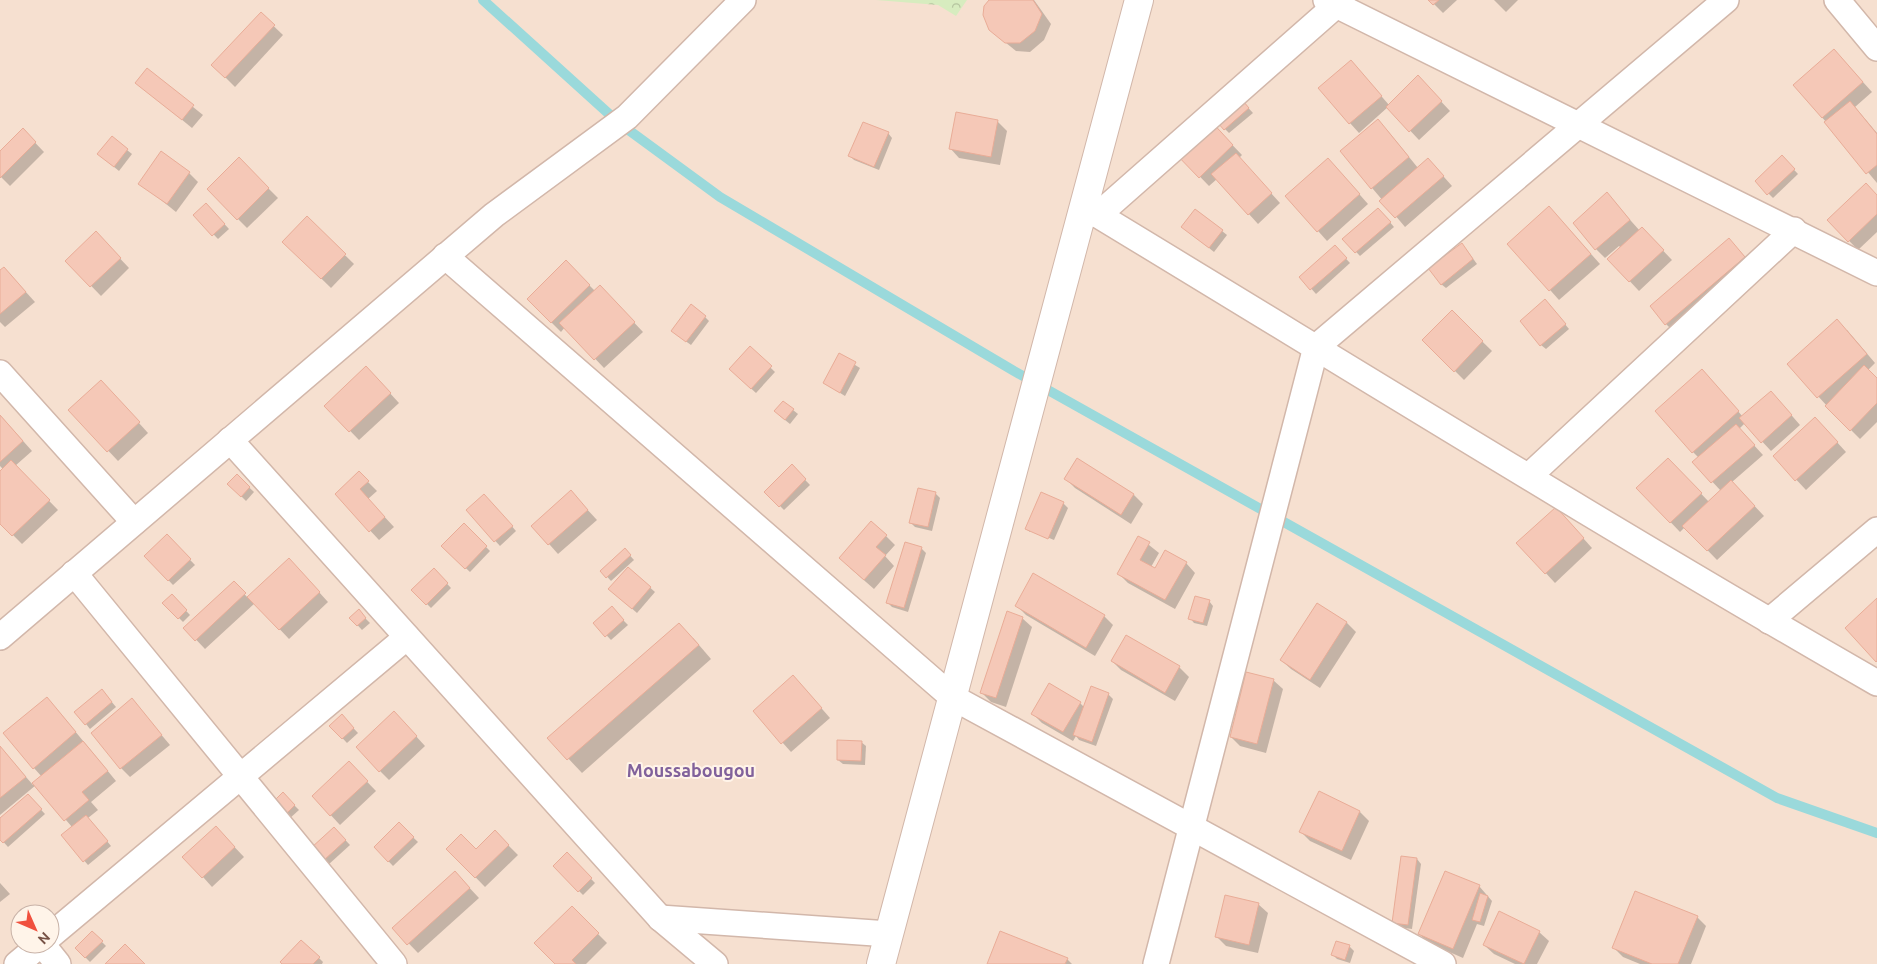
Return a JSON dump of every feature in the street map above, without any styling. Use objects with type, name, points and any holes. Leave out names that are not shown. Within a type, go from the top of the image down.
[{"type":"street","points":[[0,637],[494,215],[627,117],[743,0]]},
{"type":"street","points":[[881,964],[952,697],[1091,210],[1139,0]]},
{"type":"street","points":[[1156,964],[1316,347],[1726,0]]},
{"type":"street","points":[[1837,0],[1877,48]]},
{"type":"street","points":[[1091,210],[1335,2],[1578,126],[1877,272]]},
{"type":"street","points":[[1091,210],[1769,621],[1877,683]]},
{"type":"street","points":[[1529,476],[1794,230]]},
{"type":"street","points":[[445,256],[952,697],[1443,964]]},
{"type":"street","points":[[0,373],[134,522]]},
{"type":"street","points":[[230,440],[660,918],[715,964]]},
{"type":"street","points":[[1769,621],[1877,530]]},
{"type":"street","points":[[74,573],[394,964]]},
{"type":"street","points":[[60,928],[407,637]]},
{"type":"street","points":[[660,918],[889,934]]},
{"type":"street","points":[[17,964],[29,954]]},
{"type":"street","points":[[50,954],[58,964]]},
{"type":"shaded area","points":[[0,0],[1877,0],[1877,964],[0,964]]},
{"type":"green space","points":[[876,0],[967,0],[956,16],[938,5]]},
{"type":"building","points":[[989,0],[1033,0],[1042,14],[1035,31],[1020,43],[1005,43],[989,30],[983,15],[984,6]]},
{"type":"building","points":[[1428,0],[1439,0],[1433,5]]},
{"type":"building","points":[[261,12],[275,25],[225,78],[211,65]]},
{"type":"building","points":[[1834,49],[1863,82],[1822,118],[1793,85]]},
{"type":"building","points":[[1351,60],[1382,96],[1349,124],[1318,88]]},
{"type":"building","points":[[147,68],[194,105],[182,120],[135,83]]},
{"type":"building","points":[[1418,75],[1442,101],[1409,132],[1386,107]]},
{"type":"building","points":[[1238,95],[1249,108],[1224,130],[1212,116]]},
{"type":"building","points":[[1850,101],[1877,134],[1877,165],[1866,174],[1824,122]]},
{"type":"building","points":[[956,112],[998,120],[991,157],[949,149]]},
{"type":"building","points":[[1209,119],[1233,145],[1199,178],[1174,152]]},
{"type":"building","points":[[1378,119],[1409,157],[1371,189],[1340,151]]},
{"type":"building","points":[[863,122],[889,132],[874,167],[848,156]]},
{"type":"building","points":[[23,128],[36,142],[0,178],[0,151]]},
{"type":"building","points":[[112,136],[128,149],[114,167],[97,154]]},
{"type":"building","points":[[161,151],[190,172],[167,204],[138,184]]},
{"type":"building","points":[[1236,153],[1272,193],[1248,215],[1211,174]]},
{"type":"building","points":[[1782,155],[1795,169],[1767,195],[1755,181]]},
{"type":"building","points":[[239,157],[269,188],[237,220],[207,189]]},
{"type":"building","points":[[1328,158],[1360,194],[1317,232],[1285,196]]},
{"type":"building","points":[[1428,158],[1444,176],[1395,218],[1379,201]]},
{"type":"building","points":[[1866,183],[1877,195],[1877,214],[1848,242],[1827,220]]},
{"type":"building","points":[[1607,192],[1630,220],[1595,250],[1573,223]]},
{"type":"building","points":[[206,203],[225,224],[212,236],[193,215]]},
{"type":"building","points":[[1549,206],[1591,254],[1549,291],[1507,244]]},
{"type":"building","points":[[1378,208],[1391,222],[1355,253],[1342,239]]},
{"type":"building","points":[[1195,209],[1223,230],[1209,248],[1181,227]]},
{"type":"building","points":[[307,216],[346,254],[321,279],[282,242]]},
{"type":"building","points":[[1642,227],[1664,250],[1629,282],[1607,259]]},
{"type":"building","points":[[96,231],[121,258],[90,287],[65,261]]},
{"type":"building","points":[[1729,238],[1745,257],[1665,325],[1650,306]]},
{"type":"building","points":[[1462,243],[1473,259],[1441,285],[1428,268]]},
{"type":"building","points":[[1335,245],[1347,258],[1310,290],[1299,277]]},
{"type":"building","points":[[566,260],[590,285],[551,323],[527,299]]},
{"type":"building","points":[[4,267],[26,292],[0,314],[0,270]]},
{"type":"building","points":[[600,285],[635,322],[594,360],[559,323]]},
{"type":"building","points":[[1545,299],[1566,324],[1540,346],[1520,321]]},
{"type":"building","points":[[691,304],[706,316],[686,342],[671,331]]},
{"type":"building","points":[[1452,310],[1483,341],[1454,372],[1422,340]]},
{"type":"building","points":[[1837,319],[1867,354],[1817,398],[1787,364]]},
{"type":"building","points":[[750,346],[772,366],[751,389],[729,369]]},
{"type":"building","points":[[839,353],[856,362],[840,393],[823,383]]},
{"type":"building","points":[[1864,365],[1877,378],[1877,403],[1850,431],[1825,406]]},
{"type":"building","points":[[366,366],[391,393],[349,432],[324,406]]},
{"type":"building","points":[[1702,369],[1739,411],[1692,453],[1655,411]]},
{"type":"building","points":[[101,380],[140,422],[107,452],[68,410]]},
{"type":"building","points":[[1771,391],[1792,415],[1761,443],[1739,418]]},
{"type":"building","points":[[783,401],[794,409],[785,420],[774,411]]},
{"type":"building","points":[[0,415],[23,441],[0,462]]},
{"type":"building","points":[[1815,417],[1838,442],[1795,481],[1773,456]]},
{"type":"building","points":[[1736,424],[1755,445],[1711,483],[1692,462]]},
{"type":"building","points":[[1077,458],[1134,494],[1121,515],[1064,479]]},
{"type":"building","points":[[1668,458],[1702,493],[1670,523],[1636,488]]},
{"type":"building","points":[[11,460],[50,500],[12,536],[0,524],[0,471]]},
{"type":"building","points":[[792,464],[806,479],[779,507],[764,492]]},
{"type":"building","points":[[359,471],[369,481],[360,489],[385,517],[369,532],[335,494]]},
{"type":"building","points":[[237,474],[250,487],[241,497],[227,484]]},
{"type":"building","points":[[1731,480],[1755,506],[1707,551],[1682,526]]},
{"type":"building","points":[[918,488],[936,492],[928,527],[909,523]]},
{"type":"building","points":[[571,490],[588,510],[548,545],[531,526]]},
{"type":"building","points":[[1041,492],[1064,502],[1048,539],[1025,529]]},
{"type":"building","points":[[484,494],[513,526],[494,542],[466,510]]},
{"type":"building","points":[[1556,507],[1584,538],[1545,574],[1516,543]]},
{"type":"building","points":[[871,521],[887,535],[876,547],[886,555],[864,580],[839,558]]},
{"type":"building","points":[[464,523],[487,546],[465,569],[441,546]]},
{"type":"building","points":[[167,534],[191,559],[168,581],[144,556]]},
{"type":"building","points":[[1138,536],[1150,542],[1140,560],[1155,568],[1165,550],[1187,562],[1165,600],[1117,574]]},
{"type":"building","points":[[905,542],[922,547],[904,608],[886,603]]},
{"type":"building","points":[[625,548],[631,555],[606,578],[600,571]]},
{"type":"building","points":[[289,558],[320,592],[279,630],[247,597]]},
{"type":"building","points":[[628,567],[651,587],[632,609],[608,589]]},
{"type":"building","points":[[434,568],[448,583],[426,605],[411,590]]},
{"type":"building","points":[[1033,573],[1105,615],[1086,648],[1015,606]]},
{"type":"building","points":[[234,581],[246,593],[195,641],[183,628]]},
{"type":"building","points":[[172,594],[187,610],[178,619],[162,603]]},
{"type":"building","points":[[1195,596],[1210,600],[1203,623],[1188,619]]},
{"type":"building","points":[[1877,598],[1877,661],[1876,662],[1845,628]]},
{"type":"building","points":[[1317,603],[1347,622],[1310,680],[1280,660]]},
{"type":"building","points":[[612,606],[624,620],[605,637],[593,623]]},
{"type":"building","points":[[359,609],[366,618],[357,626],[349,618]]},
{"type":"building","points":[[1007,611],[1023,617],[996,698],[980,693]]},
{"type":"building","points":[[679,623],[699,645],[567,760],[547,738]]},
{"type":"building","points":[[1126,635],[1180,666],[1165,693],[1111,661]]},
{"type":"building","points":[[1246,672],[1274,679],[1257,744],[1230,737]]},
{"type":"building","points":[[793,675],[822,708],[781,744],[753,711]]},
{"type":"building","points":[[1049,683],[1081,702],[1063,732],[1031,714]]},
{"type":"building","points":[[1091,686],[1109,693],[1092,742],[1073,735]]},
{"type":"building","points":[[102,689],[112,702],[85,725],[74,712]]},
{"type":"building","points":[[47,697],[76,732],[33,769],[3,733]]},
{"type":"building","points":[[132,698],[162,735],[120,769],[91,733]]},
{"type":"building","points":[[394,711],[417,736],[379,772],[356,747]]},
{"type":"building","points":[[342,714],[354,728],[342,739],[329,726]]},
{"type":"building","points":[[837,740],[862,741],[861,761],[837,760]]},
{"type":"building","points":[[83,741],[108,771],[82,792],[89,800],[64,821],[32,783]]},
{"type":"building","points":[[0,746],[26,777],[0,798]]},
{"type":"building","points":[[349,761],[368,781],[330,816],[312,796]]},
{"type":"building","points":[[1319,791],[1360,811],[1342,851],[1299,832]]},
{"type":"building","points":[[283,792],[295,805],[284,816],[272,803]]},
{"type":"building","points":[[28,794],[42,809],[3,843],[0,840],[0,818]]},
{"type":"building","points":[[86,815],[108,841],[83,862],[61,835]]},
{"type":"building","points":[[399,822],[414,837],[388,862],[374,847]]},
{"type":"building","points":[[216,826],[235,847],[202,878],[182,857]]},
{"type":"building","points":[[334,827],[346,840],[323,861],[311,848]]},
{"type":"building","points":[[495,830],[509,845],[475,878],[446,849],[461,834],[476,849]]},
{"type":"building","points":[[567,852],[592,878],[578,892],[553,866]]},
{"type":"building","points":[[1401,856],[1417,858],[1408,925],[1392,923]]},
{"type":"building","points":[[455,871],[470,888],[407,945],[392,928]]},
{"type":"building","points":[[1445,871],[1480,885],[1453,949],[1418,934]]},
{"type":"building","points":[[1635,891],[1698,916],[1678,964],[1652,964],[1612,948]]},
{"type":"building","points":[[1480,893],[1488,896],[1480,922],[1472,920]]},
{"type":"building","points":[[1225,895],[1259,903],[1249,945],[1215,937]]},
{"type":"building","points":[[572,906],[599,933],[572,960],[576,964],[555,964],[534,943]]},
{"type":"building","points":[[1499,911],[1540,931],[1524,964],[1483,945]]},
{"type":"building","points":[[92,931],[103,941],[85,958],[75,948]]},
{"type":"building","points":[[1000,931],[1068,958],[1065,964],[987,964]]},
{"type":"building","points":[[301,940],[320,957],[313,964],[282,964],[280,962]]},
{"type":"building","points":[[1336,941],[1350,945],[1345,960],[1331,955]]},
{"type":"building","points":[[125,944],[145,964],[105,964]]},
{"type":"waterway","points":[[483,0],[619,123],[720,197],[1014,371],[1777,798],[1877,833]]},
{"type":"district","name":"Moussabougou","points":[[691,770]]}]
